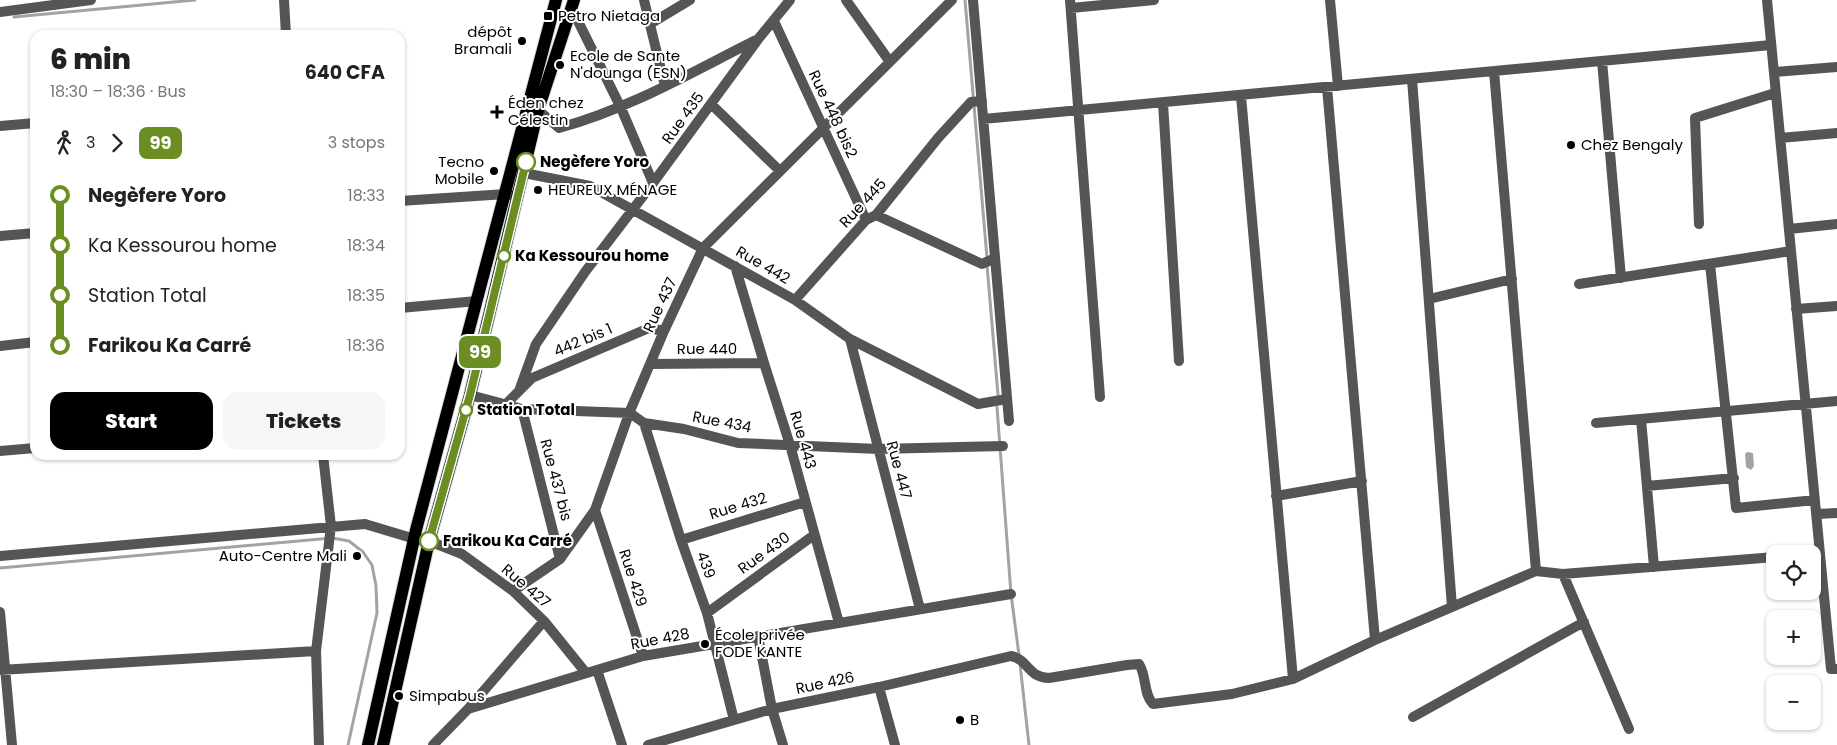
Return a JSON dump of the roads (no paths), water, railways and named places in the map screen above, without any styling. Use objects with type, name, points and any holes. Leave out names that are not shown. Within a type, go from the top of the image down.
[{"type":"main road","points":[[383,745],[429,541],[470,395],[512,196],[535,74],[556,0]]},
{"type":"main road","points":[[368,745],[415,538],[476,301],[512,196],[524,173],[538,110],[573,4]]},
{"type":"street","points":[[0,12],[91,0]]},
{"type":"street","points":[[284,0],[286,30]]},
{"type":"street","points":[[644,0],[665,86]]},
{"type":"street","points":[[650,24],[690,0]]},
{"type":"street","name":"Rue 435","points":[[506,405],[519,391],[536,344],[585,272],[790,0]]},
{"type":"street","points":[[846,0],[890,62]]},
{"type":"street","name":"Rue 437","points":[[513,591],[560,559],[595,510],[650,364],[703,248],[952,0]]},
{"type":"street","points":[[973,0],[977,102],[983,119],[1009,421]]},
{"type":"street","points":[[1100,397],[1071,4],[1154,0]]},
{"type":"street","points":[[1330,0],[1338,86]]},
{"type":"street","points":[[1766,0],[1815,500],[1816,545]]},
{"type":"street","points":[[573,4],[653,183]]},
{"type":"street","name":"Rue 448 bis2","points":[[774,21],[823,128],[871,217]]},
{"type":"street","points":[[538,110],[559,128],[582,122],[621,108],[760,38]]},
{"type":"street","points":[[983,119],[1771,45]]},
{"type":"street","points":[[1602,61],[1621,278]]},
{"type":"street","points":[[1774,72],[1837,67]]},
{"type":"street","points":[[1494,71],[1536,571]]},
{"type":"street","points":[[1412,79],[1452,607]]},
{"type":"street","points":[[1327,87],[1375,640]]},
{"type":"street","points":[[1699,224],[1695,118],[1776,93]]},
{"type":"street","points":[[1241,96],[1293,678],[1375,640],[1536,571],[1563,574],[1766,558]]},
{"type":"street","name":"Rue 445","points":[[795,300],[871,217],[938,138],[977,102]]},
{"type":"street","points":[[1163,102],[1179,361]]},
{"type":"street","points":[[712,104],[780,170]]},
{"type":"street","points":[[0,126],[30,123]]},
{"type":"street","points":[[1780,138],[1837,133]]},
{"type":"street","name":"Rue 442","points":[[524,173],[590,186],[795,300],[850,339],[978,404],[1008,399]]},
{"type":"street","points":[[405,201],[512,196]]},
{"type":"street","points":[[871,217],[982,264],[995,258]]},
{"type":"street","points":[[1789,229],[1837,224]]},
{"type":"street","points":[[0,236],[30,233]]},
{"type":"street","points":[[1579,284],[1791,251]]},
{"type":"street","points":[[1710,264],[1736,508],[1815,500]]},
{"type":"street","name":"Rue 443","points":[[735,266],[790,445],[839,622]]},
{"type":"street","points":[[1429,299],[1512,279]]},
{"type":"street","points":[[405,308],[476,301]]},
{"type":"street","points":[[1796,309],[1837,306]]},
{"type":"street","name":"442 bis 1","points":[[519,391],[532,378],[649,328],[664,331]]},
{"type":"street","name":"Rue 447","points":[[850,339],[920,609]]},
{"type":"street","points":[[0,346],[30,343]]},
{"type":"street","name":"Rue 440","points":[[650,364],[764,363]]},
{"type":"street","points":[[470,395],[522,409],[630,413]]},
{"type":"street","points":[[1596,423],[1837,400]]},
{"type":"street","name":"Rue 437 bis","points":[[522,409],[560,559]]},
{"type":"street","name":"Rue 434","points":[[630,413],[644,423],[738,443],[878,449],[1003,446]]},
{"type":"street","points":[[1641,419],[1654,567]]},
{"type":"street","name":"439","points":[[644,423],[681,540],[707,613],[734,720]]},
{"type":"street","points":[[0,451],[30,448]]},
{"type":"street","points":[[319,745],[316,651],[331,526],[324,460]]},
{"type":"street","points":[[1648,486],[1734,478]]},
{"type":"street","points":[[1276,496],[1362,481]]},
{"type":"street","name":"Rue 432","points":[[681,540],[805,502]]},
{"type":"street","name":"Rue 429","points":[[595,510],[643,656]]},
{"type":"street","points":[[1816,514],[1837,513]]},
{"type":"street","name":"Rue 427","points":[[0,556],[365,524],[429,541],[462,554],[513,591],[544,621],[586,673]]},
{"type":"street","name":"Rue 430","points":[[707,613],[814,535]]},
{"type":"street","points":[[1563,574],[1629,728]]},
{"type":"street","points":[[1821,592],[1831,669],[1837,669]]},
{"type":"street","name":"Rue 428","points":[[468,709],[643,656],[1011,594]]},
{"type":"street","points":[[0,612],[3,670],[12,745]]},
{"type":"street","name":"Rue 428","points":[[433,745],[468,709],[544,621]]},
{"type":"street","points":[[1413,717],[1584,622]]},
{"type":"street","points":[[758,636],[772,709],[783,745]]},
{"type":"street","points":[[3,670],[316,651]]},
{"type":"street","name":"Rue 426","points":[[648,745],[772,709],[879,687],[1012,656],[1027,666],[1039,678],[1049,678],[1127,664],[1138,664],[1143,671],[1149,700],[1153,704],[1232,694],[1293,678]]},
{"type":"street","points":[[597,670],[622,745]]},
{"type":"street","points":[[879,687],[895,745]]},
{"type":"waterway","points":[[14,17],[195,0]]},
{"type":"waterway","points":[[965,0],[987,258]]},
{"type":"waterway","points":[[987,265],[998,395]]},
{"type":"waterway","points":[[997,407],[1011,594],[1019,655]]},
{"type":"waterway","points":[[0,568],[332,538],[349,541],[363,552],[372,565],[376,586],[377,613],[348,745]]},
{"type":"waterway","points":[[1020,664],[1029,745]]},
{"type":"place","name":"Petro Nietaga","points":[[548,16]]},
{"type":"place","name":"dépôt Bramali","points":[[522,41]]},
{"type":"place","name":"Ecole de Sante N'dounga (ESN)","points":[[560,65]]},
{"type":"place","name":"Éden chez Célestin","points":[[497,112]]},
{"type":"place","name":"Chez Bengaly","points":[[1571,145]]},
{"type":"place","name":"Negèfere Yoro","points":[[526,162]]},
{"type":"place","name":"Tecno Mobile","points":[[494,171]]},
{"type":"place","name":"HEUREUX MÉNAGE","points":[[538,190]]},
{"type":"place","name":"Ka Kessourou home","points":[[504,256]]},
{"type":"place","name":"Station Total","points":[[466,410]]},
{"type":"place","name":"Farikou Ka Carré","points":[[429,541]]},
{"type":"place","name":"Auto-Centre Mali","points":[[357,556]]},
{"type":"place","name":"École privée FODE KANTE","points":[[705,644]]},
{"type":"place","name":"Simpabus","points":[[399,696]]},
{"type":"place","name":"B","points":[[960,720]]}]
